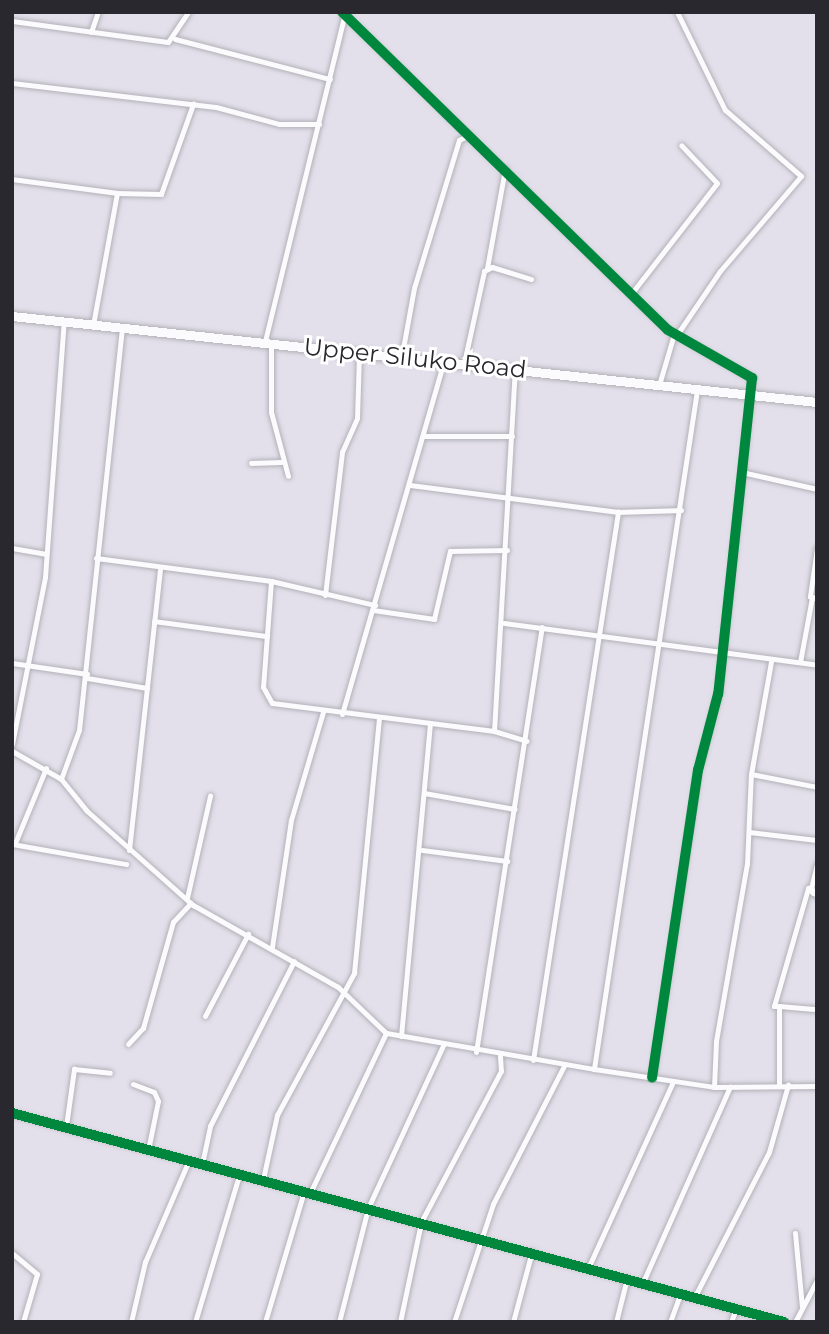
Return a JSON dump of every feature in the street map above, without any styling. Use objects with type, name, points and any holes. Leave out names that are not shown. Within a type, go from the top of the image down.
[{"type":"main road","name":"Upper Siluko Road","points":[[12,316],[402,354],[515,370],[817,402]]},
{"type":"street","points":[[22,12],[16,20],[91,32],[175,39],[330,79]]},
{"type":"street","points":[[91,32],[98,12]]},
{"type":"street","points":[[175,39],[188,12]]},
{"type":"street","points":[[659,385],[675,335],[720,271],[801,176],[724,110],[677,12]]},
{"type":"street","points":[[288,476],[279,461],[271,412],[268,342],[344,13]]},
{"type":"street","points":[[344,13],[631,295],[675,335],[744,368],[755,394],[722,653],[652,1078]]},
{"type":"street","points":[[12,83],[193,104],[279,124],[319,124]]},
{"type":"street","points":[[12,179],[117,193],[160,194],[193,104]]},
{"type":"street","points":[[402,354],[414,288],[458,139],[469,135]]},
{"type":"street","points":[[631,295],[717,183],[681,145]]},
{"type":"street","points":[[464,363],[487,268],[505,169]]},
{"type":"street","points":[[93,325],[117,193]]},
{"type":"street","points":[[487,268],[531,279]]},
{"type":"street","points":[[12,744],[31,667],[46,554],[64,321]]},
{"type":"street","points":[[61,779],[79,730],[87,676],[122,327]]},
{"type":"street","points":[[326,594],[342,452],[357,418],[359,350]]},
{"type":"street","points":[[342,713],[425,436],[444,360]]},
{"type":"street","points":[[494,731],[504,623],[515,370]]},
{"type":"street","points":[[594,1069],[681,510],[697,390]]},
{"type":"street","points":[[425,436],[512,436]]},
{"type":"street","points":[[746,473],[817,489]]},
{"type":"street","points":[[410,485],[511,501],[618,512],[681,510]]},
{"type":"street","points":[[533,1060],[596,640],[618,512]]},
{"type":"street","points":[[12,548],[46,554]]},
{"type":"street","points":[[800,662],[814,598],[817,548]]},
{"type":"street","points":[[98,560],[160,570],[271,581],[434,619],[450,551],[507,550]]},
{"type":"street","points":[[129,850],[160,570]]},
{"type":"street","points":[[271,581],[264,696],[323,712],[494,731],[527,741]]},
{"type":"street","points":[[154,621],[267,636]]},
{"type":"street","points":[[504,623],[542,627],[596,640],[722,653],[771,662],[817,665]]},
{"type":"street","points":[[476,1052],[527,741],[542,627]]},
{"type":"street","points":[[714,1087],[749,832],[751,774],[771,662]]},
{"type":"street","points":[[12,663],[147,688]]},
{"type":"street","points":[[272,947],[291,820],[323,712]]},
{"type":"street","points":[[263,1179],[277,1115],[345,993],[354,967],[379,717]]},
{"type":"street","points":[[401,1036],[422,850],[430,723]]},
{"type":"street","points":[[12,751],[46,768],[61,779],[129,850],[189,901],[272,947],[345,993],[386,1032],[476,1052],[673,1082],[714,1087],[817,1086]]},
{"type":"street","points":[[46,768],[14,843],[125,864]]},
{"type":"street","points":[[751,774],[817,787]]},
{"type":"street","points":[[424,793],[515,809]]},
{"type":"street","points":[[128,1044],[143,1028],[173,922],[189,901],[210,796]]},
{"type":"street","points":[[749,832],[817,840]]},
{"type":"street","points":[[422,850],[507,861]]},
{"type":"street","points":[[815,895],[817,864]]},
{"type":"street","points":[[815,895],[807,888],[780,975],[774,1006],[817,1009]]},
{"type":"street","points":[[205,1016],[248,933]]},
{"type":"street","points":[[202,1164],[210,1126],[294,961]]},
{"type":"street","points":[[779,1006],[774,1048],[779,1085]]},
{"type":"street","points":[[265,1322],[307,1192],[386,1032]]},
{"type":"street","points":[[339,1322],[368,1208],[443,1046]]},
{"type":"street","points":[[400,1322],[421,1222],[502,1071],[500,1056]]},
{"type":"street","points":[[454,1322],[480,1236],[565,1064]]},
{"type":"street","points":[[66,1126],[74,1069],[110,1073]]},
{"type":"street","points":[[590,1266],[659,1123],[673,1082]]},
{"type":"street","points":[[133,1084],[154,1092],[158,1101],[148,1150]]},
{"type":"street","points":[[694,1298],[769,1153],[788,1085]]},
{"type":"street","points":[[643,1282],[730,1087]]},
{"type":"street","points":[[12,1114],[480,1236],[785,1322]]},
{"type":"street","points":[[131,1322],[145,1262],[188,1162]]},
{"type":"street","points":[[195,1322],[239,1175]]},
{"type":"street","points":[[794,1233],[802,1307]]},
{"type":"street","points":[[513,1322],[532,1251]]},
{"type":"street","points":[[12,1253],[37,1274],[23,1322]]},
{"type":"street","points":[[616,1322],[627,1278]]},
{"type":"street","points":[[795,1322],[817,1280]]},
{"type":"street","points":[[670,1322],[680,1294]]},
{"type":"street","points":[[731,1322],[736,1308]]},
{"type":"cycle path","points":[[342,12],[668,330],[752,378],[718,694],[698,770],[652,1078]]},
{"type":"cycle path","points":[[12,1113],[784,1322]]}]
